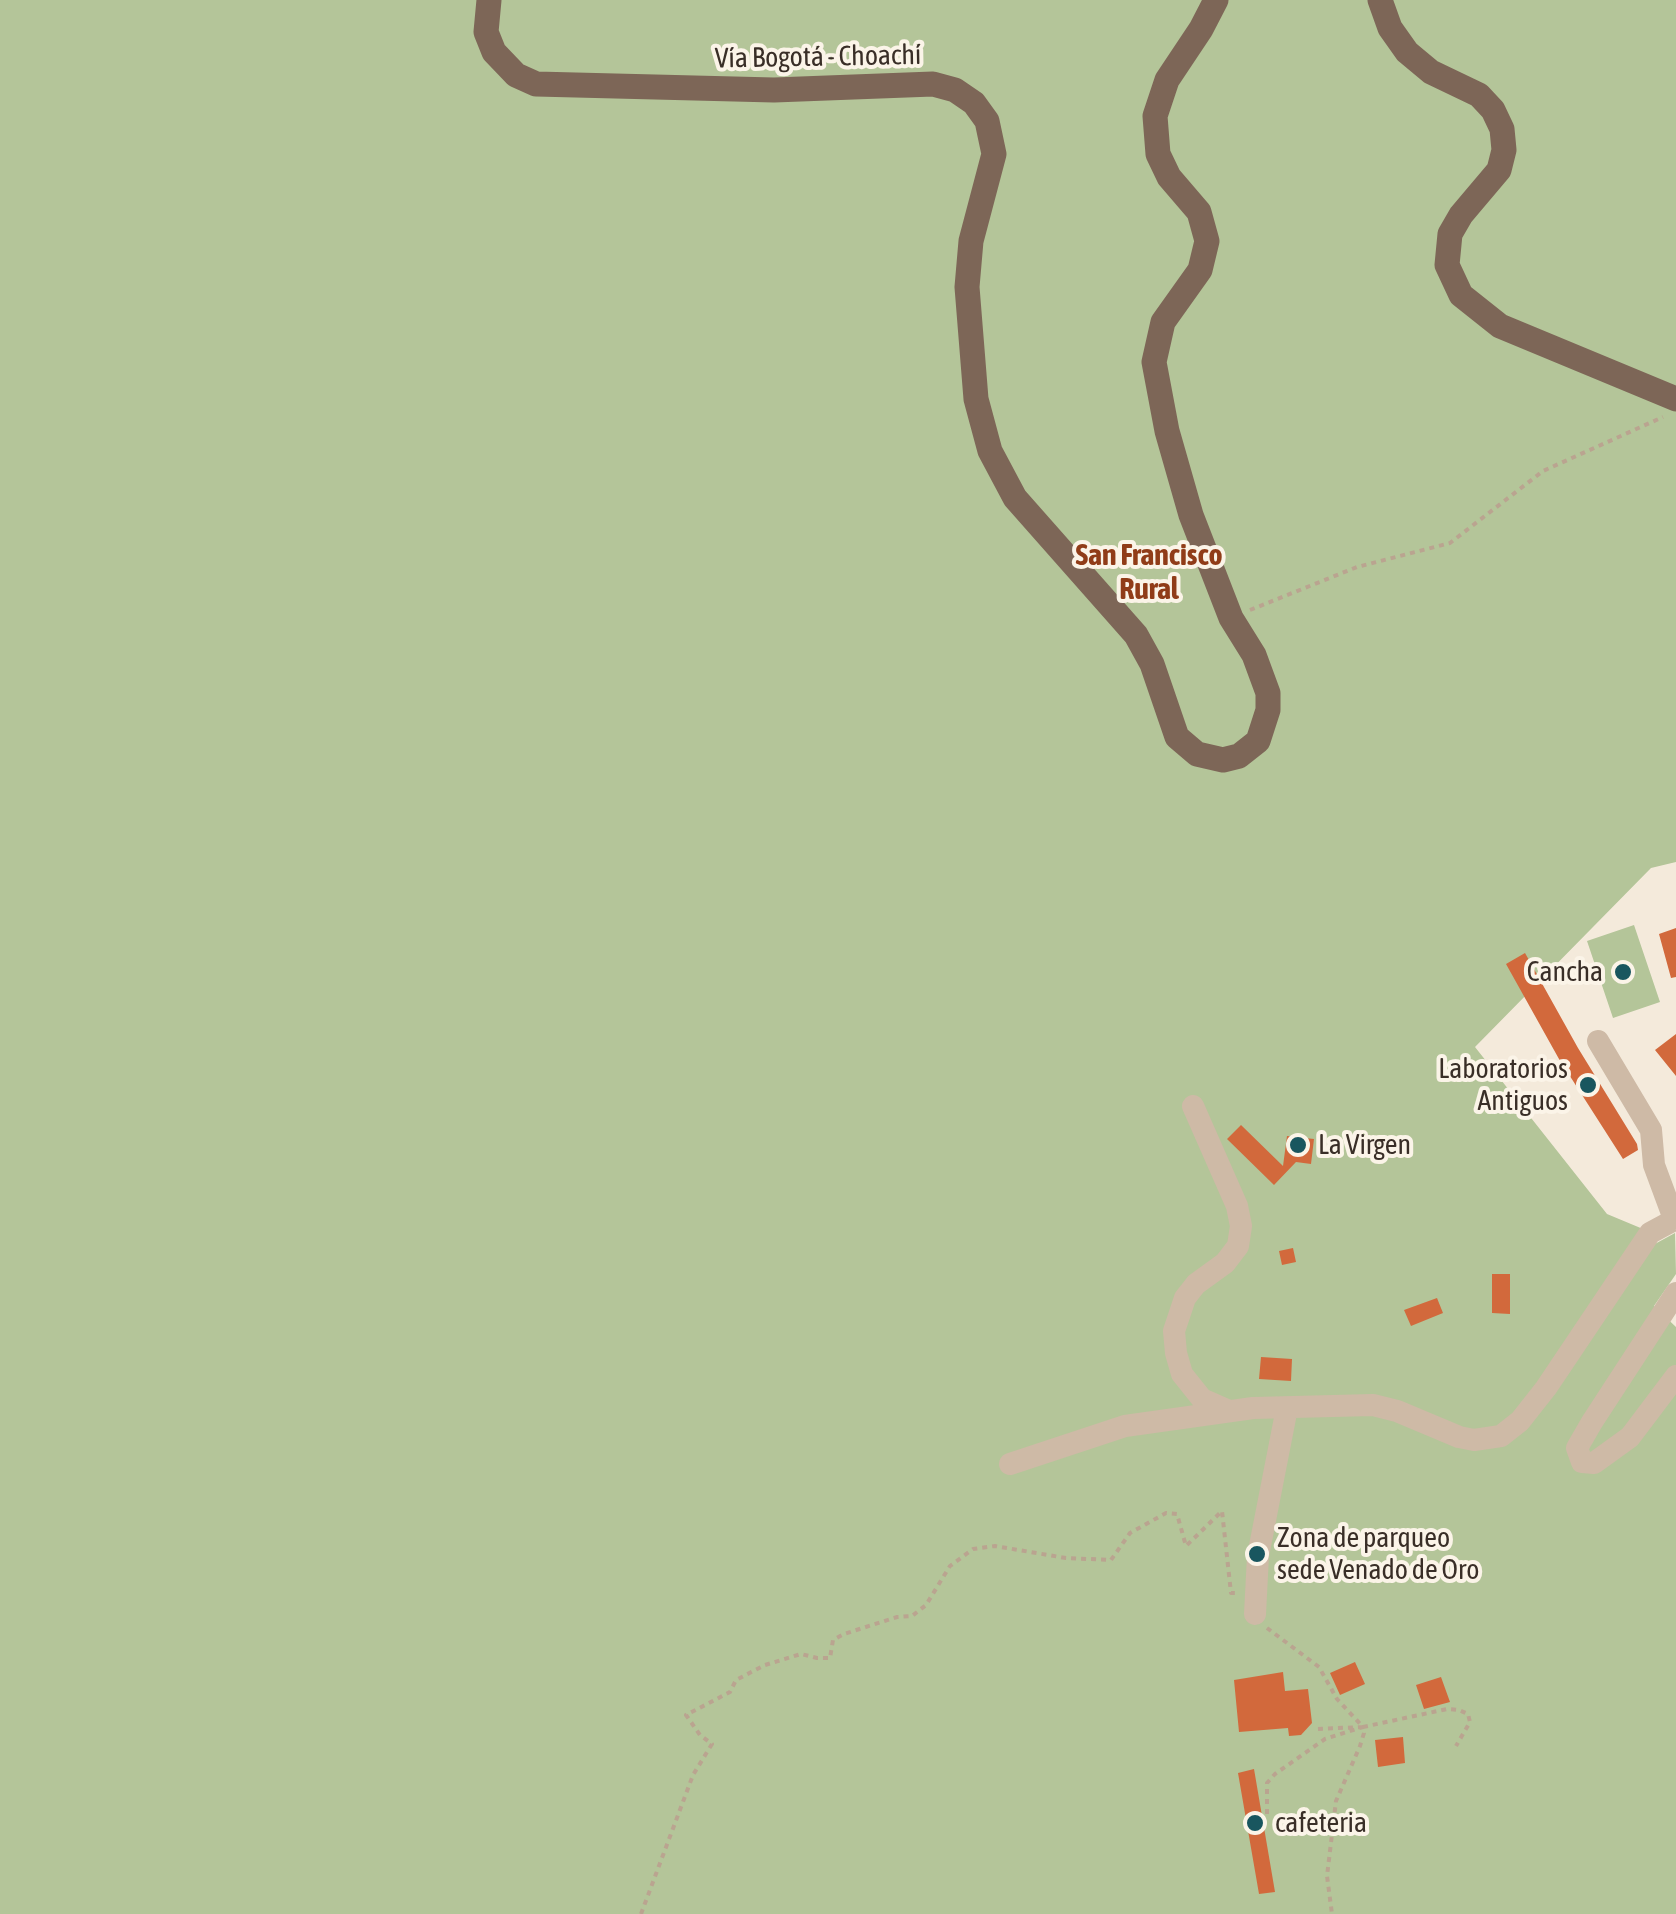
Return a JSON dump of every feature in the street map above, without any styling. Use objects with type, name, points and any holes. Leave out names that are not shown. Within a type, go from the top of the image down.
[{"type":"main road","name":"Vía Bogotá - Choachí","points":[[489,0],[486,32],[494,52],[516,76],[536,84],[774,90],[932,84],[954,90],[974,102],[987,121],[994,154],[970,242],[967,286],[976,399],[986,439],[1014,498],[1142,645],[1177,737],[1192,752],[1216,760],[1231,759],[1258,741],[1268,710],[1262,672],[1231,618],[1178,473],[1154,362],[1162,322],[1200,270],[1207,241],[1199,212],[1163,166],[1155,142],[1154,116],[1167,80],[1202,29],[1216,0]]},
{"type":"main road","points":[[1380,0],[1390,28],[1407,52],[1431,72],[1478,96],[1493,110],[1502,130],[1504,150],[1499,170],[1450,234],[1448,266],[1461,295],[1500,326],[1676,400]]},
{"type":"street","points":[[1010,1464],[1125,1426],[1227,1410],[1373,1406],[1397,1411],[1459,1437],[1474,1440],[1502,1436],[1520,1421],[1546,1388],[1650,1233],[1675,1219],[1654,1165],[1651,1130],[1598,1041]]},
{"type":"street","points":[[1193,1106],[1237,1206],[1241,1226],[1238,1246],[1225,1263],[1184,1298],[1174,1331],[1176,1354],[1182,1374],[1202,1399],[1227,1410]]},
{"type":"street","points":[[1676,1294],[1577,1448],[1582,1462],[1594,1462],[1630,1437],[1676,1376]]},
{"type":"street","points":[[1255,1602],[1258,1556],[1287,1408]]},
{"type":"path","points":[[1231,618],[1357,567],[1450,543],[1543,471],[1676,410]]},
{"type":"path","points":[[641,1914],[693,1775],[712,1744],[700,1736],[686,1714],[730,1692],[736,1680],[766,1665],[800,1654],[830,1658],[834,1640],[844,1634],[912,1616],[926,1605],[950,1566],[973,1549],[995,1546],[1066,1558],[1110,1560],[1130,1533],[1166,1513],[1177,1514],[1186,1546],[1222,1511],[1231,1593],[1255,1602],[1259,1623],[1319,1666],[1338,1699],[1363,1726],[1360,1746],[1336,1801],[1327,1876],[1332,1914]]},
{"type":"path","points":[[1316,1729],[1363,1726],[1459,1710],[1468,1714],[1470,1722],[1456,1746]]},
{"type":"path","points":[[1267,1814],[1267,1783],[1275,1774],[1325,1739],[1363,1726]]},
{"type":"green space","points":[[0,0],[1676,0],[1676,390],[1647,398],[1676,411],[1676,862],[1651,868],[1475,1047],[1607,1214],[1643,1229],[1653,1245],[1675,1233],[1676,1274],[1654,1306],[1676,1327],[1676,1914],[0,1914]]},
{"type":"green space","name":"Cancha","points":[[1634,925],[1660,1002],[1613,1018],[1587,941]]},
{"type":"building","points":[[1676,928],[1676,977],[1671,978],[1659,934]]},
{"type":"building","points":[[1525,953],[1637,1144],[1638,1150],[1623,1159],[1559,1059],[1506,964]]},
{"type":"building","points":[[1676,1034],[1676,1076],[1655,1050]]},
{"type":"building","points":[[1241,1125],[1283,1166],[1287,1136],[1314,1139],[1311,1164],[1296,1162],[1274,1185],[1227,1139]]},
{"type":"building","points":[[1293,1248],[1296,1262],[1282,1265],[1279,1251]]},
{"type":"building","points":[[1492,1274],[1510,1274],[1510,1314],[1492,1313]]},
{"type":"building","points":[[1437,1298],[1443,1313],[1411,1326],[1404,1310]]},
{"type":"building","points":[[1261,1357],[1292,1359],[1291,1381],[1259,1379]]},
{"type":"building","points":[[1355,1662],[1365,1684],[1340,1695],[1330,1673]]},
{"type":"building","points":[[1283,1672],[1285,1691],[1308,1689],[1312,1723],[1301,1735],[1289,1736],[1288,1728],[1239,1732],[1234,1680]]},
{"type":"building","points":[[1441,1677],[1450,1702],[1424,1709],[1416,1685]]},
{"type":"building","points":[[1403,1737],[1405,1763],[1378,1767],[1375,1740]]},
{"type":"building","points":[[1254,1769],[1275,1892],[1259,1894],[1238,1773]]},
{"type":"place","name":"Cancha","points":[[1623,972]]},
{"type":"place","name":"Laboratorios Antiguos","points":[[1588,1085]]},
{"type":"place","name":"La Virgen","points":[[1298,1145]]},
{"type":"place","name":"Zona de parqueo sede Venado de Oro","points":[[1257,1554]]},
{"type":"place","name":"cafeteria","points":[[1255,1823]]},
{"type":"district","name":"San Francisco Rural","points":[[1149,573]]}]
